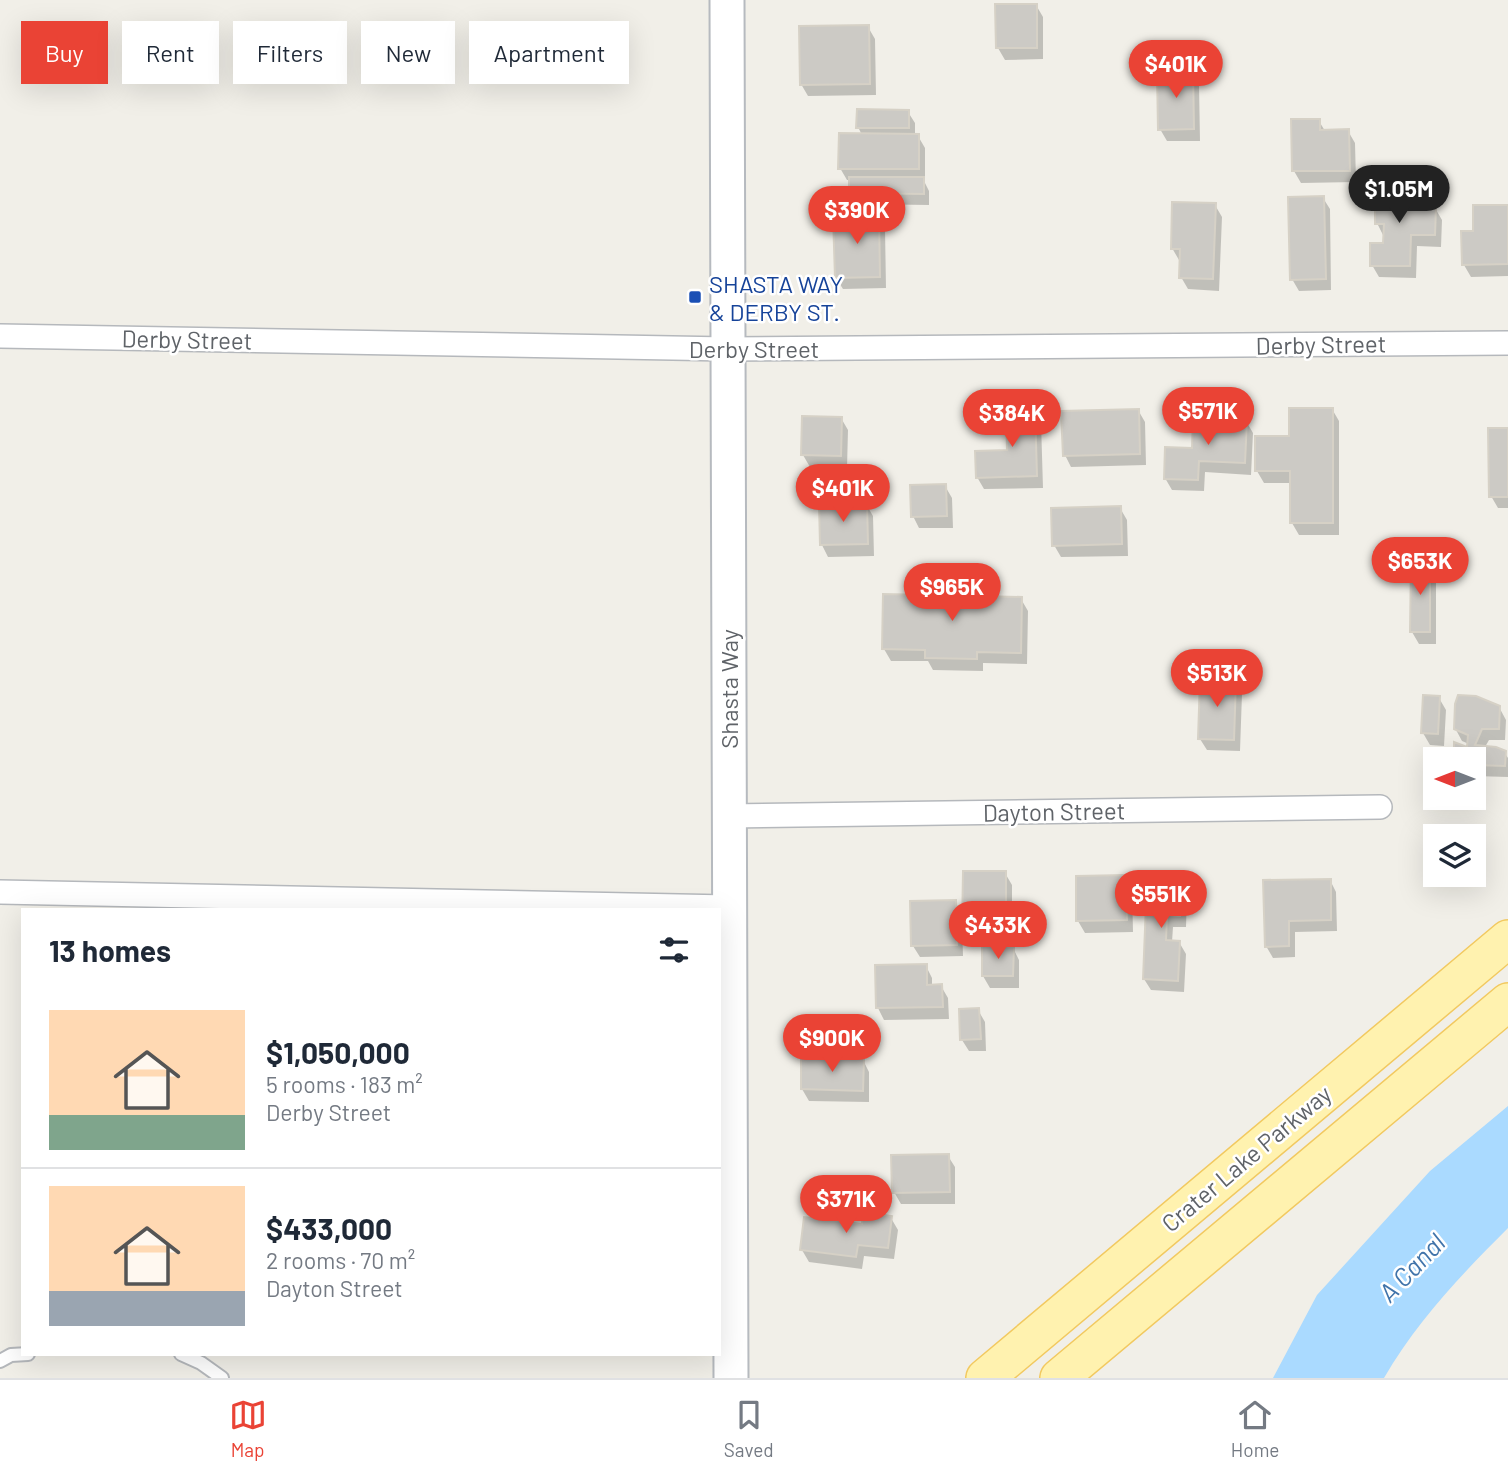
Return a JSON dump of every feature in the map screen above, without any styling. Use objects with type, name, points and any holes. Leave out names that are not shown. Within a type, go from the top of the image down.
[{"type":"main road","name":"Shasta Way","points":[[727,0],[731,1378]]},
{"type":"main road","name":"Crater Lake Parkway","points":[[985,1378],[1508,939]]},
{"type":"main road","name":"Crater Lake Parkway","points":[[1059,1378],[1508,1002]]},
{"type":"street","name":"Derby Street","points":[[0,336],[727,349],[1508,343]]},
{"type":"street","name":"Dayton Street","points":[[728,816],[1380,807]]},
{"type":"street","points":[[0,892],[728,907]]},
{"type":"lane","points":[[0,1360],[21,1354]]},
{"type":"lane","points":[[185,1356],[222,1378]]},
{"type":"water","name":"A Canal","points":[[1508,1106],[1508,1228],[1426,1318],[1384,1378],[1273,1378],[1317,1295],[1430,1171]]},
{"type":"building","points":[[995,4],[1037,4],[1037,48],[996,48]]},
{"type":"building","points":[[869,25],[870,84],[800,85],[799,26]]},
{"type":"building","points":[[1193,70],[1194,129],[1158,130],[1157,71]]},
{"type":"building","points":[[857,109],[909,110],[909,128],[856,128]]},
{"type":"building","points":[[1291,119],[1320,119],[1320,130],[1349,129],[1350,171],[1292,171]]},
{"type":"building","points":[[839,133],[919,134],[919,169],[838,169]]},
{"type":"building","points":[[849,177],[924,177],[924,194],[849,193]]},
{"type":"building","points":[[1375,184],[1410,184],[1410,206],[1436,207],[1435,235],[1411,235],[1410,266],[1370,266],[1370,243],[1383,243],[1384,224],[1375,224]]},
{"type":"building","points":[[1324,196],[1326,279],[1290,280],[1288,197]]},
{"type":"building","points":[[1172,202],[1216,203],[1213,279],[1179,278],[1180,249],[1171,249]]},
{"type":"building","points":[[1473,205],[1508,205],[1508,264],[1462,265],[1461,231],[1473,231]]},
{"type":"building","points":[[879,214],[880,277],[835,278],[833,215]]},
{"type":"building","points":[[1035,408],[1037,476],[976,478],[975,451],[1007,450],[1006,409]]},
{"type":"building","points":[[1289,408],[1333,408],[1333,523],[1290,523],[1290,471],[1255,471],[1255,436],[1289,436]]},
{"type":"building","points":[[1139,409],[1140,454],[1063,456],[1061,411]]},
{"type":"building","points":[[802,416],[842,417],[841,456],[801,455]]},
{"type":"building","points":[[1193,417],[1247,419],[1245,463],[1199,461],[1198,480],[1164,479],[1165,447],[1192,448]]},
{"type":"building","points":[[1488,428],[1508,428],[1508,497],[1489,497]]},
{"type":"building","points":[[946,484],[947,516],[911,517],[910,485]]},
{"type":"building","points":[[819,503],[867,503],[868,544],[820,545]]},
{"type":"building","points":[[1121,506],[1122,544],[1052,546],[1051,508]]},
{"type":"building","points":[[1411,561],[1430,561],[1430,632],[1410,632]]},
{"type":"building","points":[[928,587],[980,588],[980,596],[1022,597],[1021,653],[977,652],[977,659],[925,658],[925,650],[882,649],[883,594],[928,595]]},
{"type":"building","points":[[1200,679],[1236,680],[1234,740],[1198,739]]},
{"type":"building","points":[[1423,695],[1440,696],[1438,734],[1421,733]]},
{"type":"building","points":[[1458,695],[1476,696],[1500,706],[1499,729],[1482,729],[1475,745],[1496,747],[1506,751],[1505,766],[1486,765],[1486,747],[1467,747],[1468,735],[1454,729]]},
{"type":"building","points":[[1454,742],[1467,747],[1454,747]]},
{"type":"building","points":[[963,871],[1006,871],[1006,930],[962,930]]},
{"type":"building","points":[[1126,875],[1127,920],[1076,921],[1076,876]]},
{"type":"building","points":[[1147,879],[1181,880],[1180,916],[1167,915],[1166,940],[1180,941],[1178,981],[1143,979]]},
{"type":"building","points":[[1331,879],[1331,920],[1289,921],[1289,946],[1265,947],[1263,880]]},
{"type":"building","points":[[956,900],[957,945],[911,946],[910,901]]},
{"type":"building","points":[[982,946],[1014,947],[1013,976],[982,976]]},
{"type":"building","points":[[927,964],[927,985],[942,984],[943,1007],[876,1008],[875,965]]},
{"type":"building","points":[[979,1008],[981,1039],[960,1040],[959,1009]]},
{"type":"building","points":[[801,1057],[864,1058],[863,1091],[801,1089]]},
{"type":"building","points":[[949,1154],[950,1192],[892,1193],[891,1155]]},
{"type":"building","points":[[863,1212],[892,1216],[888,1248],[858,1245],[856,1257],[800,1250],[804,1217],[862,1224]]},
{"type":"place","name":"SHASTA WAY & DERBY ST.","points":[[695,297]]}]
